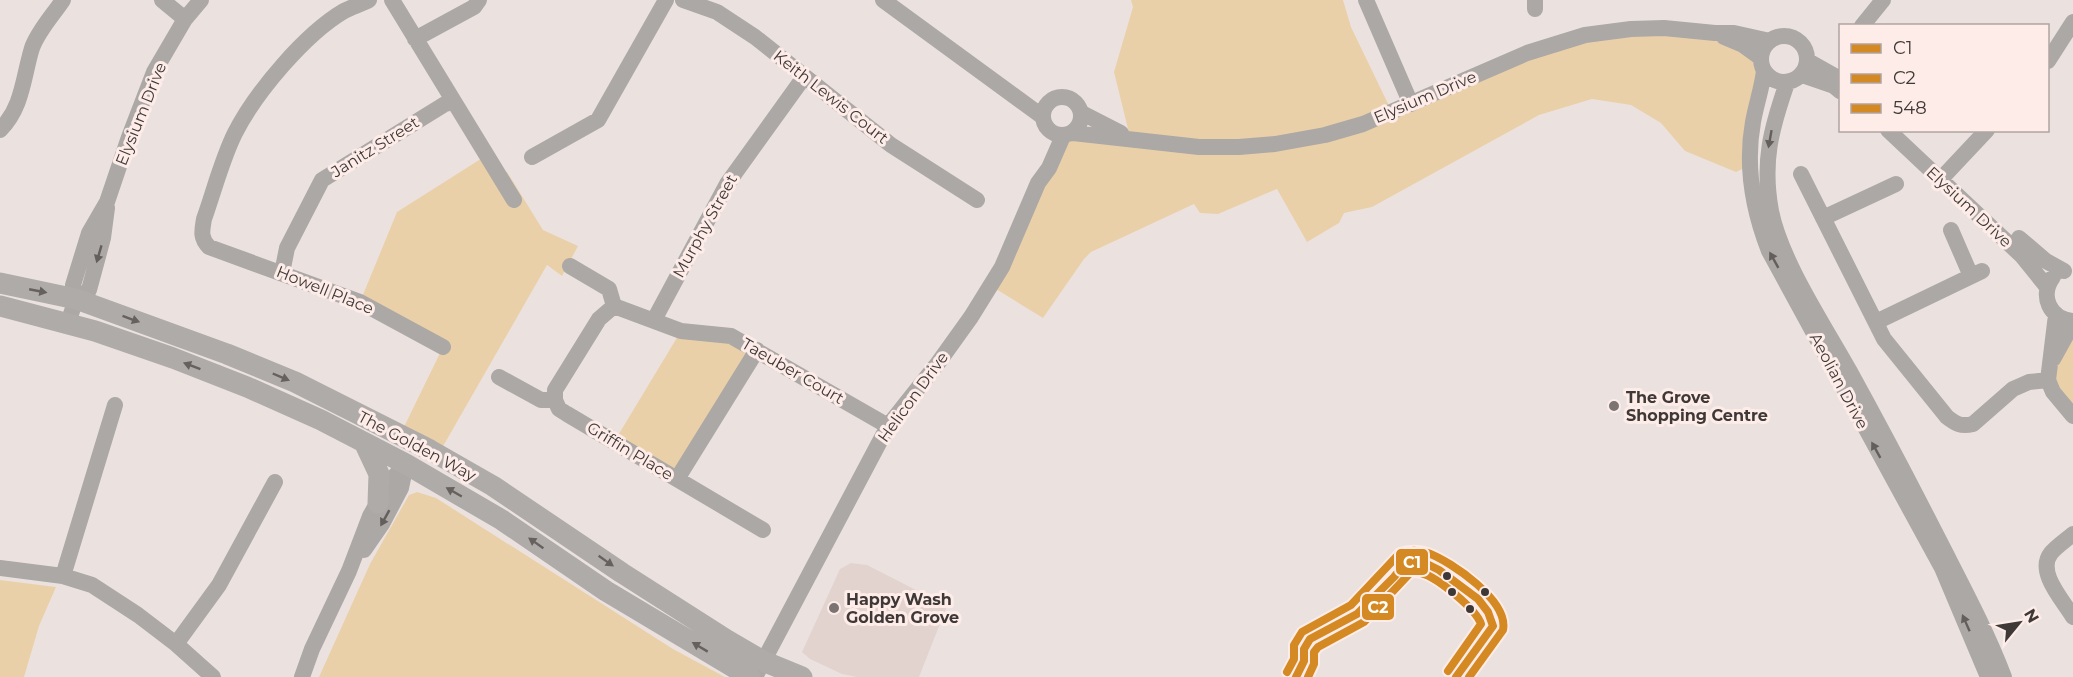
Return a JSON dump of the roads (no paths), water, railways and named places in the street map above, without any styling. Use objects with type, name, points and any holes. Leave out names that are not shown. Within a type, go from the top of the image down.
[{"type":"main road","name":"The Golden Way","points":[[0,283],[76,299],[227,354],[294,382],[430,450],[494,486],[622,573],[756,672]]},
{"type":"main road","name":"The Golden Way","points":[[0,306],[94,330],[173,358],[247,387],[321,420],[406,464],[502,520],[606,591],[756,672],[802,677]]},
{"type":"main road","points":[[378,425],[406,464],[430,450]]},
{"type":"main road","points":[[364,442],[379,474],[378,503]]},
{"type":"street","points":[[0,130],[11,119],[20,98],[33,46],[63,0]]},
{"type":"street","points":[[162,0],[184,19]]},
{"type":"street","name":"Elysium Drive","points":[[68,323],[76,299],[88,290],[103,238],[107,202],[154,72],[184,19],[201,0]]},
{"type":"street","name":"Howell Place","points":[[369,0],[344,11],[321,28],[277,72],[244,117],[234,135],[204,219],[203,241],[209,247],[373,308],[443,347]]},
{"type":"street","points":[[392,0],[454,102],[503,174],[514,200]]},
{"type":"street","points":[[415,39],[474,7],[479,0]]},
{"type":"street","points":[[532,157],[597,120],[666,0]]},
{"type":"street","name":"Keith Lewis Court","points":[[683,0],[717,12],[755,37],[891,145],[977,200]]},
{"type":"street","name":"Elysium Drive","points":[[883,0],[1055,124],[1106,137],[1199,147],[1275,144],[1344,130],[1411,104],[1527,53],[1577,37],[1615,30],[1678,28],[1734,33],[1770,41]]},
{"type":"street","points":[[1366,0],[1411,104]]},
{"type":"street","points":[[1864,24],[1883,0]]},
{"type":"street","points":[[2049,59],[2073,22]]},
{"type":"street","name":"Elysium Drive","points":[[1715,33],[1737,42],[1762,64]]},
{"type":"street","points":[[1799,73],[1805,48],[1798,40],[1780,36],[1765,46],[1762,64],[1770,78],[1778,82],[1799,73],[1839,79]]},
{"type":"street","name":"Aeolian Drive","points":[[1762,64],[1750,152],[1753,198],[1761,231],[1769,251],[1942,568],[1988,677]]},
{"type":"street","points":[[1799,73],[1834,86],[1839,90]]},
{"type":"street","name":"Aeolian Drive","points":[[1799,73],[1774,121],[1768,147],[1768,190],[1772,213],[1785,252],[1881,427],[1972,603],[2004,677]]},
{"type":"street","name":"Murphy Street","points":[[654,320],[726,184],[804,77]]},
{"type":"street","name":"Elysium Drive","points":[[1055,124],[1058,97],[1071,99],[1082,113],[1130,138]]},
{"type":"street","name":"Janitz Street","points":[[282,273],[287,248],[322,180],[445,104],[454,102]]},
{"type":"street","name":"Helicon Drive","points":[[756,672],[888,426],[972,317],[1002,267],[1038,183],[1040,162],[1055,124],[1081,121],[1082,113]]},
{"type":"street","name":"Elysium Drive","points":[[1890,132],[2038,256],[2052,266],[2068,270]]},
{"type":"street","name":"Elysium Drive","points":[[1906,132],[1943,175],[2022,256],[2047,287]]},
{"type":"street","points":[[1943,175],[1986,132]]},
{"type":"street","points":[[1802,174],[1884,339],[1947,417],[1957,424],[1964,426],[1973,424],[2013,389],[2048,374],[2073,322],[2056,315],[2048,304],[2047,287],[2052,279],[2068,270]]},
{"type":"street","points":[[1823,218],[1896,184]]},
{"type":"street","points":[[1876,322],[1976,274],[1951,230]]},
{"type":"street","points":[[555,400],[555,390],[599,320],[620,307],[609,289],[570,266]]},
{"type":"street","name":"Taeuber Court","points":[[620,307],[681,331],[731,336],[888,426]]},
{"type":"street","points":[[2056,315],[2048,374],[2053,392],[2073,416]]},
{"type":"street","points":[[677,479],[757,350]]},
{"type":"street","name":"Griffin Place","points":[[499,377],[541,400],[555,400],[559,409],[763,530]]},
{"type":"street","points":[[63,576],[115,405]]},
{"type":"street","points":[[302,677],[312,649],[349,571],[370,516],[390,481],[406,464]]},
{"type":"street","points":[[349,571],[382,524],[401,488],[406,464]]},
{"type":"street","points":[[176,644],[219,585],[275,482]]},
{"type":"street","points":[[2073,534],[2051,554],[2045,565],[2048,576],[2073,617]]},
{"type":"street","points":[[0,568],[63,576],[92,585],[138,615],[176,644],[213,677]]},
{"type":"place","name":"The Grove Shopping Centre","points":[[1614,406]]},
{"type":"place","name":"Happy Wash Golden Grove","points":[[834,608]]}]
